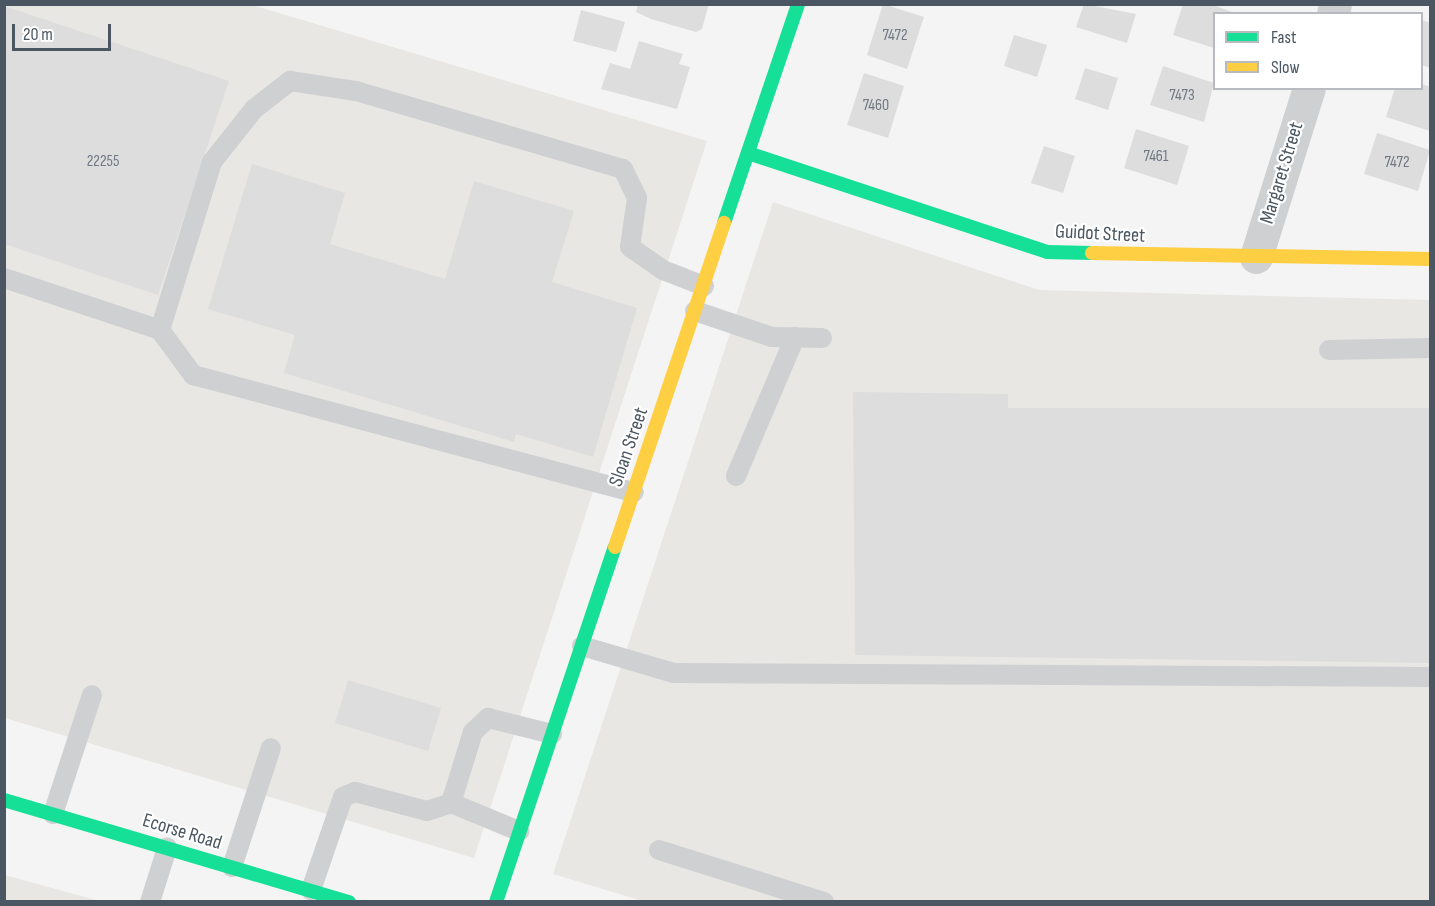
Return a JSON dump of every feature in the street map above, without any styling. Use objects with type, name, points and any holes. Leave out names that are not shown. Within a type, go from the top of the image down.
[{"type":"street","name":"Sloan Street","points":[[496,902],[798,4]]},
{"type":"street","name":"Margaret Street","points":[[1256,257],[1308,90]]},
{"type":"street","name":"Guidot Street","points":[[748,153],[1047,252],[1431,259]]},
{"type":"street","name":"Ecorse Road","points":[[4,800],[349,902]]},
{"type":"lane","points":[[160,330],[212,162],[254,109],[290,81],[356,91],[623,169],[637,198],[630,247],[663,270],[704,286]]},
{"type":"lane","points":[[4,278],[160,330],[193,375],[634,492]]},
{"type":"lane","points":[[695,311],[772,337],[822,338]]},
{"type":"lane","points":[[736,476],[795,338]]},
{"type":"lane","points":[[1329,350],[1431,348]]},
{"type":"lane","points":[[582,645],[674,673],[1431,676]]},
{"type":"lane","points":[[53,814],[92,695]]},
{"type":"lane","points":[[451,803],[473,732],[488,718],[552,734]]},
{"type":"lane","points":[[232,867],[271,748]]},
{"type":"lane","points":[[311,890],[343,797],[355,792],[427,811],[451,803],[519,831]]},
{"type":"lane","points":[[150,902],[167,848]]},
{"type":"lane","points":[[659,850],[824,902]]},
{"type":"shaded area","points":[[4,5],[252,5],[707,141],[474,858],[5,718]]},
{"type":"shaded area","points":[[773,202],[1039,290],[1430,300],[1430,901],[646,902],[553,874]]},
{"type":"shaded area","points":[[5,875],[99,901],[5,901]]},
{"type":"building","points":[[638,4],[709,4],[702,29],[696,32],[651,19],[636,12]]},
{"type":"building","points":[[883,4],[924,17],[907,69],[867,55]]},
{"type":"building","points":[[1084,4],[1136,14],[1127,43],[1076,27]]},
{"type":"building","points":[[1183,4],[1211,4],[1232,12],[1213,12],[1213,48],[1173,35]]},
{"type":"building","points":[[4,6],[229,81],[158,295],[4,244]]},
{"type":"building","points":[[581,10],[625,22],[616,52],[573,41]]},
{"type":"building","points":[[1423,20],[1430,23],[1430,68],[1423,65]]},
{"type":"building","points":[[1014,35],[1047,45],[1037,77],[1004,66]]},
{"type":"building","points":[[639,41],[683,54],[679,64],[690,67],[677,109],[601,89],[610,63],[630,69]]},
{"type":"building","points":[[1163,66],[1213,83],[1204,122],[1150,105]]},
{"type":"building","points":[[1085,68],[1118,78],[1108,110],[1075,99]]},
{"type":"building","points":[[864,73],[904,86],[888,138],[847,125]]},
{"type":"building","points":[[1423,84],[1430,87],[1430,131],[1386,117],[1394,90],[1423,90]]},
{"type":"building","points":[[1136,129],[1189,146],[1177,185],[1124,168]]},
{"type":"building","points":[[1377,133],[1430,150],[1418,191],[1364,174]]},
{"type":"building","points":[[1044,146],[1075,156],[1063,193],[1031,183]]},
{"type":"building","points":[[252,164],[345,193],[330,244],[445,279],[474,181],[574,211],[552,282],[637,308],[593,457],[516,434],[514,442],[284,373],[295,335],[208,309]]},
{"type":"building","points":[[853,392],[1008,394],[1008,408],[1430,408],[1430,663],[855,655]]},
{"type":"building","points":[[348,680],[441,708],[428,751],[335,723]]},
{"type":"traffic: fast","points":[[724,223],[798,4]]},
{"type":"traffic: fast","points":[[748,153],[1047,252],[1092,253]]},
{"type":"traffic: fast","points":[[496,902],[615,547]]},
{"type":"traffic: fast","points":[[4,800],[349,902]]},
{"type":"traffic: slow","points":[[615,547],[724,223]]},
{"type":"traffic: slow","points":[[1092,253],[1430,259]]}]
